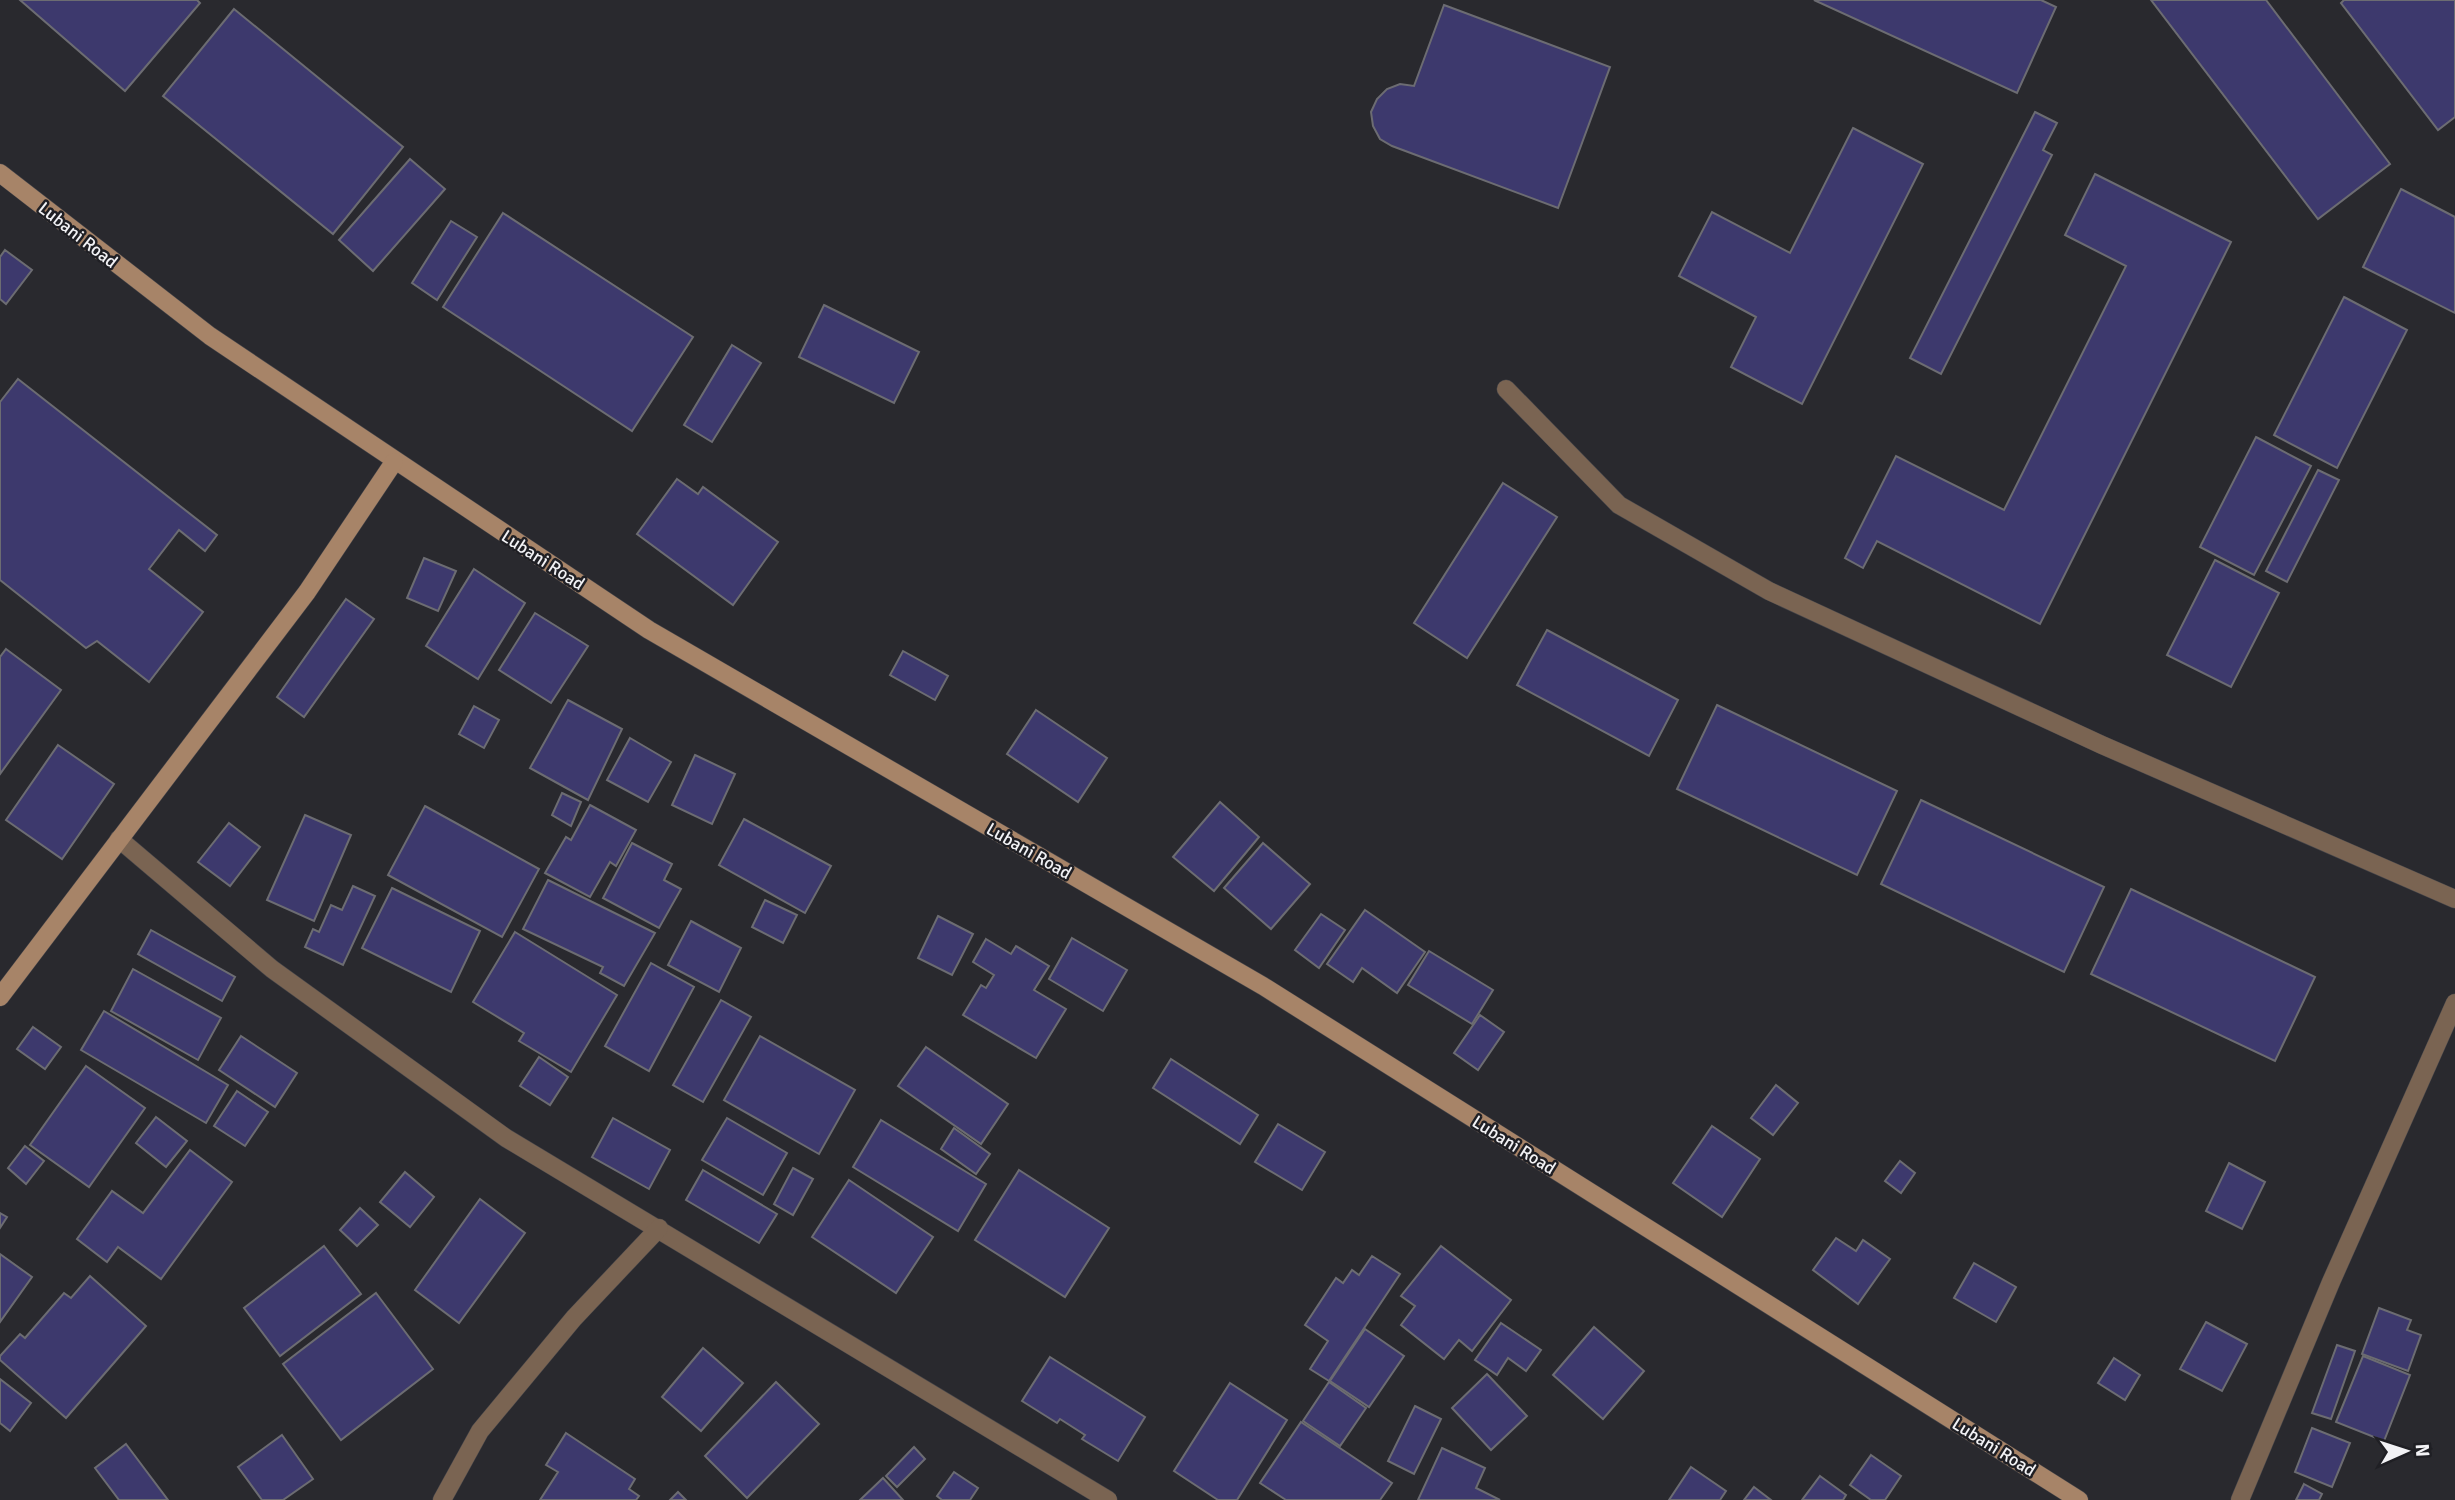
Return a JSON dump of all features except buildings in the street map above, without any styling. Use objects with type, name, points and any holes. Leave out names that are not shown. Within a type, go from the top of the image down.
[{"type":"street","name":"Lubani Road","points":[[0,173],[210,336],[394,462],[649,630],[1263,986],[2079,1500]]},
{"type":"street","points":[[1506,389],[1619,505],[1769,591],[2102,744],[2455,899]]},
{"type":"street","points":[[0,997],[307,592],[394,462]]},
{"type":"street","points":[[119,839],[272,970],[506,1138],[1108,1500]]},
{"type":"street","points":[[2240,1500],[2331,1282],[2455,1003]]},
{"type":"street","points":[[442,1500],[480,1431],[574,1318],[659,1228]]}]
